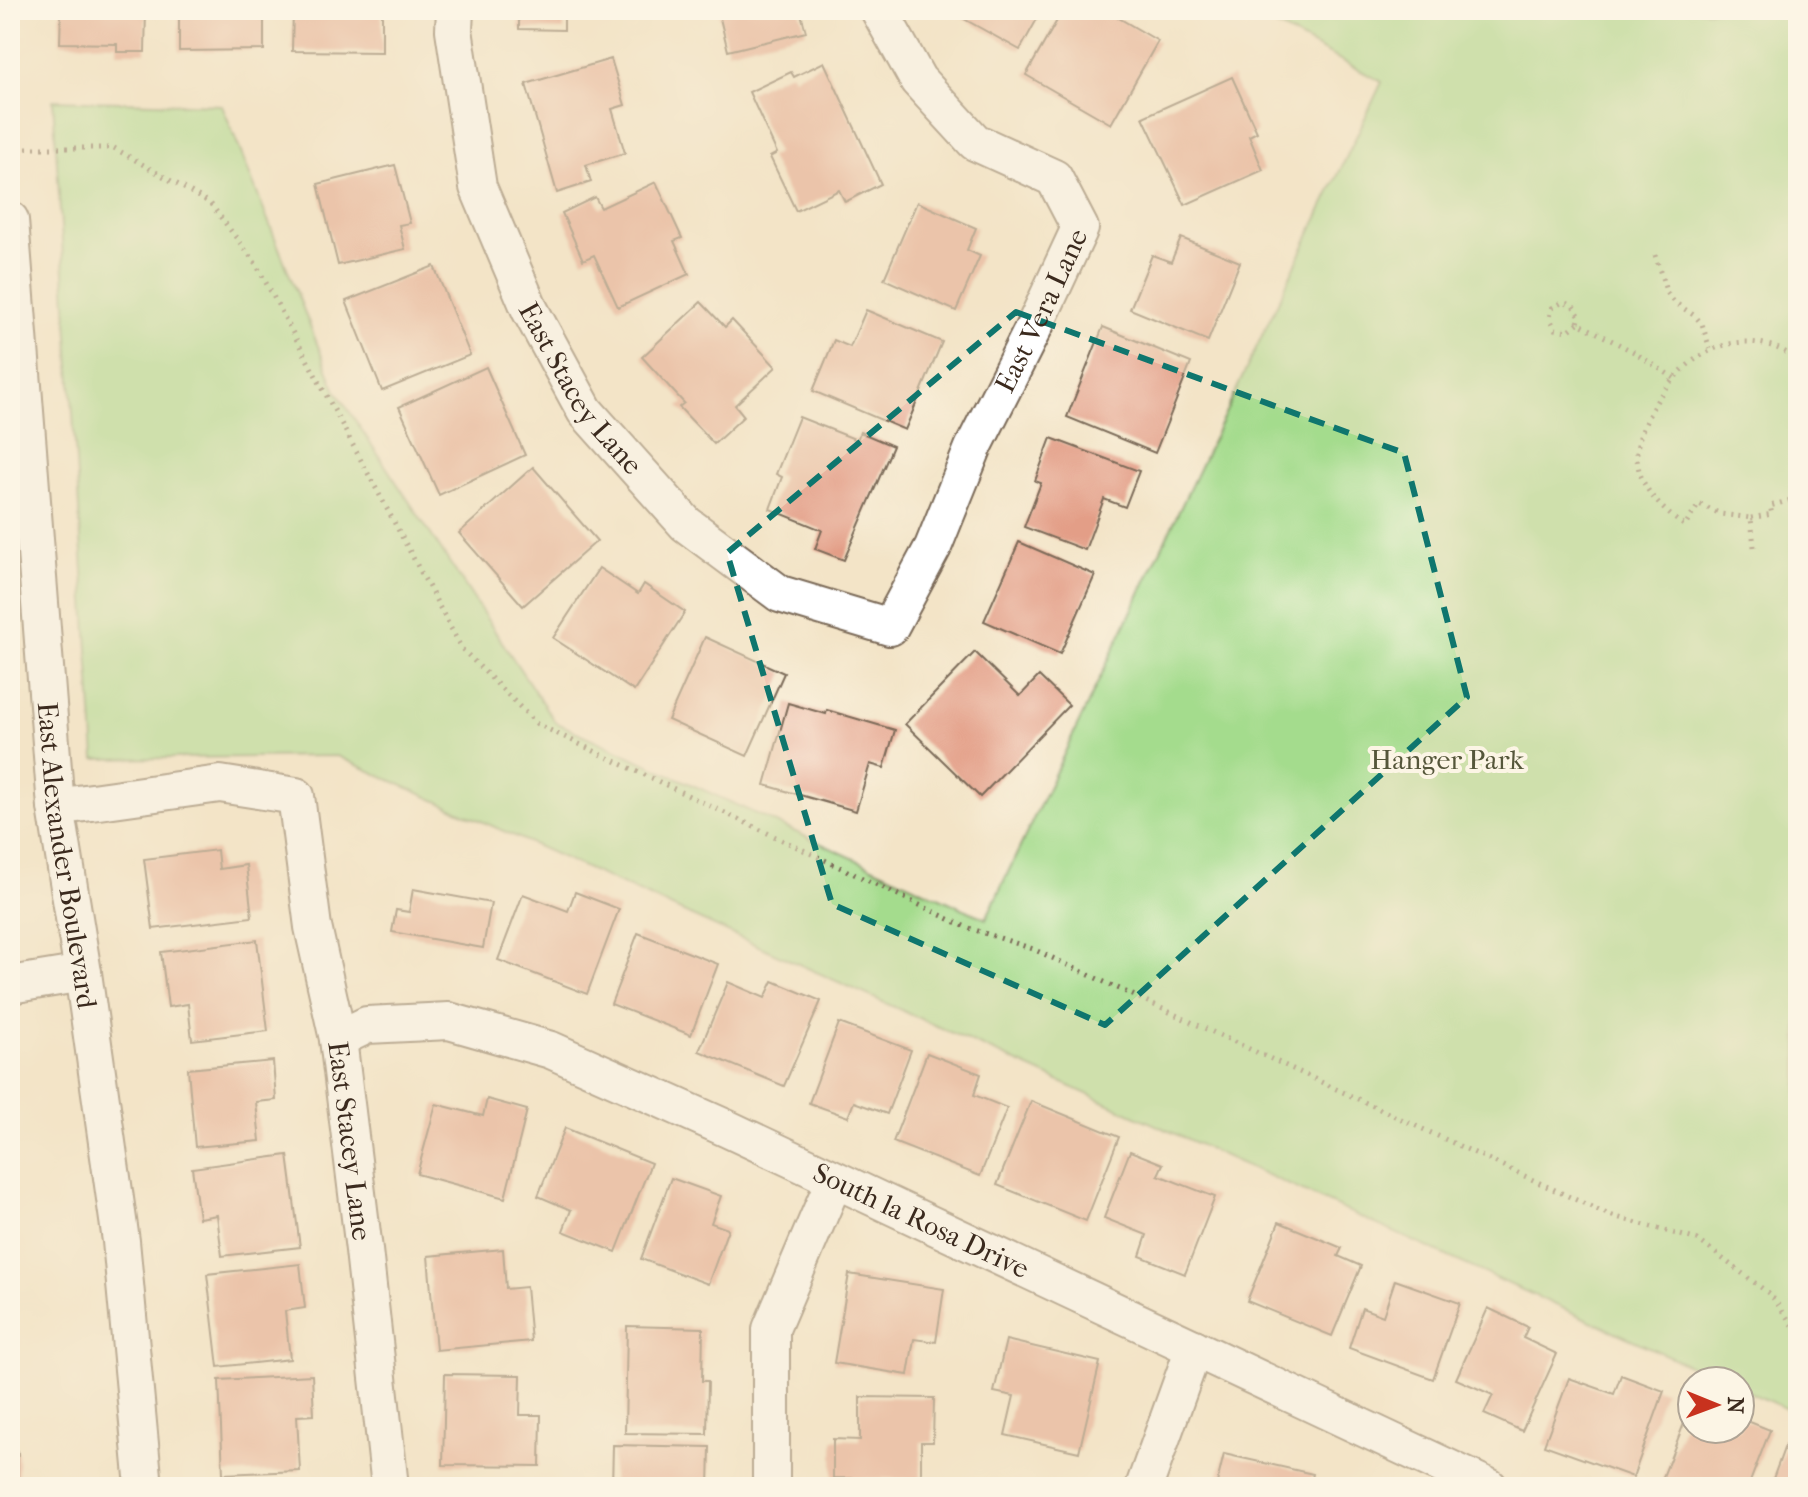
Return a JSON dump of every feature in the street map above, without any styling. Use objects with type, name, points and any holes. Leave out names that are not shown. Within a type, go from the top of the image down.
[{"type":"street","name":"East Stacey Lane","points":[[455,10],[454,30],[478,187],[530,310],[585,411],[686,524],[780,594],[890,627]]},
{"type":"street","name":"East Vera Lane","points":[[879,10],[918,80],[975,142],[1054,178],[1080,228],[973,448],[933,547],[890,627]]},
{"type":"street","name":"East Alexander Boulevard","points":[[10,220],[56,807],[121,1241],[144,1487]]},
{"type":"street","name":"East Stacey Lane","points":[[56,807],[220,784],[296,796],[313,927],[338,1039],[390,1487]]},
{"type":"street","points":[[10,985],[83,973]]},
{"type":"street","name":"South la Rosa Drive","points":[[338,1039],[367,1025],[449,1021],[551,1050],[728,1129],[1489,1487]]},
{"type":"street","points":[[771,1487],[771,1329],[834,1181]]},
{"type":"street","points":[[1144,1487],[1194,1348]]},
{"type":"path","points":[[10,148],[114,148],[210,203],[256,264],[462,649],[537,724],[966,927],[1033,949],[1609,1215],[1698,1240],[1771,1295],[1798,1333]]},
{"type":"path","points":[[1655,255],[1666,291],[1674,302],[1702,324],[1710,349]]},
{"type":"path","points":[[1569,303],[1579,313],[1578,323],[1572,330],[1560,330],[1552,324],[1550,313],[1555,305],[1569,303]]},
{"type":"path","points":[[1578,323],[1634,352],[1674,378]]},
{"type":"path","points":[[1798,360],[1786,351],[1761,344],[1740,343],[1710,349],[1692,360],[1674,378],[1652,409],[1637,448],[1640,474],[1646,487],[1663,510],[1685,526],[1699,504],[1721,514],[1751,518],[1772,514],[1770,506],[1798,498]]},
{"type":"path","points":[[1751,518],[1754,547]]},
{"type":"highlighted area","points":[[1016,312],[1404,453],[1467,697],[1105,1025],[832,904],[727,553]]},
{"type":"green space","name":"Hanger Park","points":[[1246,10],[1798,10],[1798,1414],[1756,1395],[1756,1365],[1688,1365],[337,756],[95,759],[53,100],[222,105],[336,391],[555,722],[986,919],[1382,82]]},
{"type":"building","points":[[61,10],[146,10],[145,52],[117,52],[117,44],[60,43]]},
{"type":"building","points":[[179,10],[264,10],[264,50],[179,51]]},
{"type":"building","points":[[293,10],[382,10],[382,52],[292,51]]},
{"type":"building","points":[[519,10],[617,10],[617,18],[564,17],[564,30],[519,29]]},
{"type":"building","points":[[718,10],[800,10],[806,32],[728,51]]},
{"type":"building","points":[[948,10],[1042,10],[1020,50]]},
{"type":"building","points":[[1063,10],[1105,10],[1158,41],[1111,124],[1026,75]]},
{"type":"building","points":[[611,59],[625,105],[612,109],[625,153],[586,165],[591,182],[557,193],[526,84]]},
{"type":"building","points":[[824,62],[881,184],[845,202],[839,190],[796,211],[770,157],[777,153],[749,92],[791,72],[794,77]]},
{"type":"building","points":[[1232,77],[1257,132],[1249,136],[1263,170],[1185,205],[1143,117]]},
{"type":"building","points":[[395,165],[410,223],[399,225],[405,249],[338,265],[318,184]]},
{"type":"building","points":[[656,182],[682,238],[674,241],[689,274],[618,307],[594,255],[583,260],[562,213],[595,197],[601,208]]},
{"type":"building","points":[[917,202],[976,228],[967,250],[980,256],[956,311],[884,279]]},
{"type":"building","points":[[1181,238],[1240,262],[1208,341],[1130,309],[1152,255],[1171,262]]},
{"type":"building","points":[[434,266],[470,355],[382,391],[346,301]]},
{"type":"building","points":[[701,302],[725,327],[732,320],[776,367],[735,405],[744,416],[714,444],[679,407],[684,403],[642,357]]},
{"type":"building","points":[[866,310],[942,342],[905,430],[813,391],[834,340],[850,347]]},
{"type":"building","points":[[1103,327],[1191,363],[1155,453],[1067,417]]},
{"type":"building","points":[[486,367],[525,455],[439,495],[399,407]]},
{"type":"building","points":[[799,417],[857,440],[860,432],[893,446],[844,560],[815,549],[822,530],[770,509],[782,477],[776,474]]},
{"type":"building","points":[[1051,438],[1139,471],[1125,507],[1104,499],[1085,550],[1024,527],[1041,483],[1035,481]]},
{"type":"building","points":[[533,467],[597,541],[523,606],[459,533]]},
{"type":"building","points":[[1019,542],[1095,575],[1060,654],[984,621]]},
{"type":"building","points":[[599,568],[638,594],[644,584],[685,612],[634,691],[553,638]]},
{"type":"building","points":[[705,637],[784,673],[747,756],[668,720]]},
{"type":"building","points":[[975,652],[1020,696],[1039,676],[1069,705],[980,797],[905,724]]},
{"type":"building","points":[[788,703],[826,714],[827,710],[895,730],[884,768],[870,764],[856,811],[765,785]]},
{"type":"building","points":[[217,850],[219,869],[246,865],[252,917],[153,929],[144,859]]},
{"type":"building","points":[[413,889],[491,903],[483,948],[392,932],[396,910],[409,912]]},
{"type":"building","points":[[575,892],[619,909],[587,994],[498,960],[523,894],[568,911]]},
{"type":"building","points":[[638,933],[718,964],[691,1035],[611,1004]]},
{"type":"building","points":[[257,940],[268,1031],[192,1040],[188,1004],[168,1007],[161,952]]},
{"type":"building","points":[[773,981],[821,1001],[784,1086],[699,1051],[728,982],[765,998]]},
{"type":"building","points":[[839,1023],[911,1050],[887,1114],[854,1102],[848,1117],[809,1103]]},
{"type":"building","points":[[927,1053],[981,1074],[974,1095],[1007,1108],[980,1176],[893,1142]]},
{"type":"building","points":[[273,1061],[276,1100],[256,1102],[260,1141],[195,1147],[188,1069]]},
{"type":"building","points":[[487,1099],[527,1110],[505,1198],[417,1174],[436,1104],[483,1116]]},
{"type":"building","points":[[1031,1101],[1119,1137],[1086,1221],[997,1185]]},
{"type":"building","points":[[565,1128],[651,1163],[616,1252],[563,1231],[571,1210],[538,1196]]},
{"type":"building","points":[[1130,1151],[1163,1164],[1158,1175],[1215,1197],[1185,1274],[1140,1256],[1147,1235],[1104,1218]]},
{"type":"building","points":[[288,1155],[300,1247],[222,1256],[217,1215],[199,1218],[192,1168]]},
{"type":"building","points":[[671,1178],[721,1196],[711,1223],[728,1229],[708,1284],[641,1259]]},
{"type":"building","points":[[1279,1222],[1342,1248],[1338,1256],[1361,1266],[1332,1336],[1247,1301]]},
{"type":"building","points":[[503,1249],[506,1289],[526,1287],[531,1341],[436,1350],[428,1256]]},
{"type":"building","points":[[300,1264],[305,1308],[285,1311],[290,1359],[218,1367],[207,1274]]},
{"type":"building","points":[[849,1274],[944,1289],[936,1342],[914,1339],[908,1375],[834,1363]]},
{"type":"building","points":[[1395,1280],[1460,1303],[1433,1379],[1349,1348],[1362,1308],[1383,1316]]},
{"type":"building","points":[[1488,1308],[1528,1327],[1523,1338],[1557,1354],[1522,1431],[1484,1414],[1493,1395],[1456,1379]]},
{"type":"building","points":[[627,1326],[703,1328],[702,1381],[708,1381],[707,1434],[625,1433]]},
{"type":"building","points":[[1006,1340],[1100,1362],[1079,1452],[1005,1435],[1014,1396],[994,1392]]},
{"type":"building","points":[[445,1374],[521,1375],[520,1415],[541,1415],[540,1466],[443,1465]]},
{"type":"building","points":[[312,1375],[314,1415],[297,1416],[300,1471],[223,1474],[219,1380]]},
{"type":"building","points":[[1621,1375],[1664,1391],[1633,1477],[1544,1445],[1569,1378],[1614,1394]]},
{"type":"building","points":[[860,1397],[934,1398],[933,1442],[921,1442],[921,1479],[833,1478],[833,1439],[860,1440]]},
{"type":"building","points":[[1756,1424],[1770,1430],[1748,1487],[1721,1487],[1702,1479],[1699,1487],[1659,1487],[1676,1444],[1756,1445]]},
{"type":"building","points":[[1786,1443],[1798,1447],[1798,1487],[1770,1487]]},
{"type":"building","points":[[613,1445],[710,1447],[709,1487],[612,1487]]},
{"type":"building","points":[[10,1451],[18,1451],[18,1487],[10,1487]]},
{"type":"building","points":[[1224,1454],[1313,1474],[1310,1487],[1216,1487]]}]
